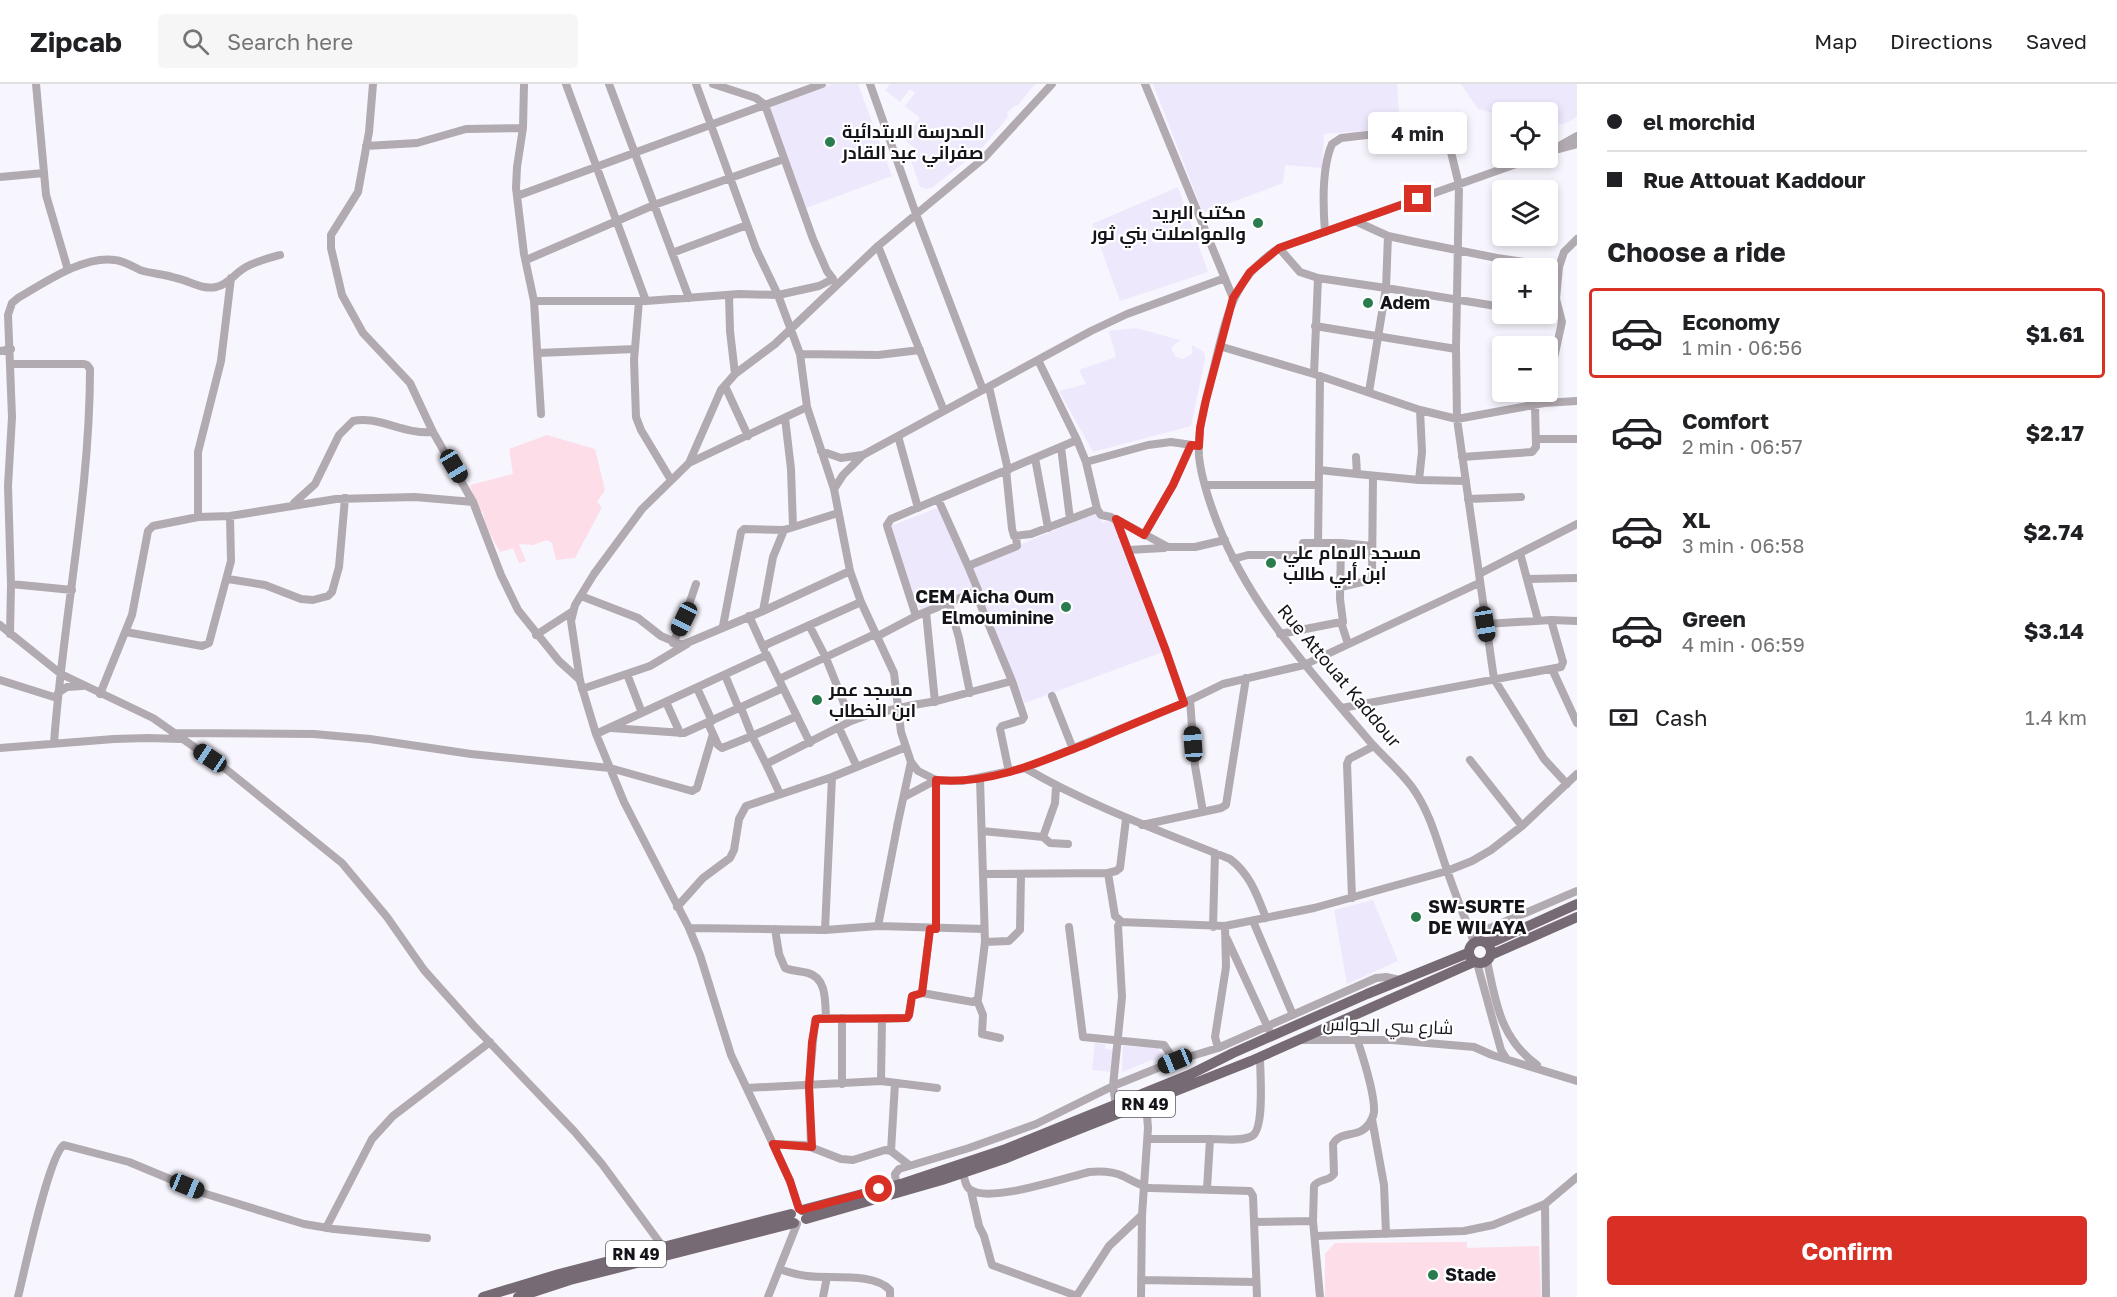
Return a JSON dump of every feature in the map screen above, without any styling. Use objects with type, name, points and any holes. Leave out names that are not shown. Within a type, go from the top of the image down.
[{"type":"main road","points":[[1480,942],[1490,948],[1479,959],[1470,947],[1480,942],[1502,938],[1577,904]]},
{"type":"main road","name":"RN 49","points":[[483,1297],[559,1274],[663,1247],[963,1174],[1260,1057],[1577,916]]},
{"type":"main road","name":"RN 49","points":[[518,1297],[570,1280],[798,1216],[972,1161],[1206,1068],[1270,1031],[1400,980],[1479,959]]},
{"type":"street","points":[[36,84],[48,208],[68,270]]},
{"type":"street","points":[[374,84],[357,196],[341,216],[331,235],[330,248],[342,296],[363,333],[410,382],[433,432],[473,502],[511,598],[536,635],[581,685]]},
{"type":"street","points":[[524,84],[523,128],[517,167],[517,196],[534,301],[541,414]]},
{"type":"street","points":[[567,84],[642,301],[635,350],[636,417],[671,480]]},
{"type":"street","points":[[609,84],[688,298]]},
{"type":"street","points":[[696,84],[756,249],[778,296],[800,354],[807,407],[834,489],[850,571],[861,602],[894,673],[901,732],[911,762],[918,771],[936,780],[980,779],[1025,768],[1187,702],[1223,684],[1304,665],[1479,579],[1520,553],[1577,524]]},
{"type":"street","points":[[712,84],[756,98],[765,105],[813,239],[827,270],[836,282]]},
{"type":"street","points":[[517,196],[822,84]]},
{"type":"street","points":[[870,84],[916,214],[986,389],[1007,470],[1012,530],[1017,546],[968,566]]},
{"type":"street","points":[[689,463],[710,415],[725,386],[735,374],[775,344],[836,282],[984,158],[1052,84]]},
{"type":"street","points":[[1145,84],[1233,298]]},
{"type":"street","points":[[366,146],[417,142],[466,129],[523,128]]},
{"type":"street","points":[[1325,232],[1324,198],[1332,144],[1341,138],[1443,131],[1459,185],[1456,300],[1457,419],[1494,679],[1544,759],[1572,779],[1577,788]]},
{"type":"street","points":[[1558,147],[1577,136]]},
{"type":"street","points":[[1558,149],[1577,144]]},
{"type":"street","points":[[526,260],[654,205],[784,159]]},
{"type":"street","name":"Rue Attouat Kaddour","points":[[1480,942],[1447,871],[1435,830],[1411,786],[1304,665],[1252,594],[1233,559],[1212,509],[1195,446],[1233,298],[1250,272],[1279,248],[1506,168]]},
{"type":"street","points":[[0,177],[44,173]]},
{"type":"street","points":[[1355,221],[1388,236],[1458,251],[1559,267]]},
{"type":"street","points":[[672,253],[747,225]]},
{"type":"street","points":[[1369,392],[1386,288],[1388,236]]},
{"type":"street","points":[[1558,340],[1562,322],[1556,299],[1559,267],[1564,252],[1577,239]]},
{"type":"street","points":[[878,246],[944,411]]},
{"type":"street","points":[[1279,248],[1300,272],[1318,278],[1492,305]]},
{"type":"street","points":[[10,634],[8,486],[12,417],[8,315],[12,303],[68,270],[96,260],[112,259],[142,270],[203,287],[215,288],[223,285],[245,267],[280,255]]},
{"type":"street","points":[[198,517],[198,452],[220,361],[231,278]]},
{"type":"street","points":[[834,489],[863,455],[1038,360],[1116,319],[1225,278]]},
{"type":"street","points":[[1318,278],[1315,326],[1319,470],[1318,543]]},
{"type":"street","points":[[534,301],[642,301],[729,295],[778,296],[836,282]]},
{"type":"street","points":[[729,295],[735,374]]},
{"type":"street","points":[[1315,326],[1456,350]]},
{"type":"street","points":[[1219,346],[1317,375],[1420,410],[1457,419],[1539,404],[1577,401]]},
{"type":"street","points":[[0,351],[11,349]]},
{"type":"street","points":[[538,353],[635,350]]},
{"type":"street","points":[[800,354],[878,355],[920,350]]},
{"type":"street","points":[[1038,360],[1086,462],[1097,509],[1101,515],[1116,519],[1168,547]]},
{"type":"street","points":[[11,364],[84,364],[90,369],[88,442],[72,590],[57,695],[54,743]]},
{"type":"street","points":[[725,386],[748,436]]},
{"type":"street","points":[[1462,456],[1532,452],[1536,447],[1539,404]]},
{"type":"street","points":[[768,1297],[798,1216],[790,1181],[730,1055],[707,975],[689,928],[624,802],[596,734],[581,685],[571,621],[573,612],[594,574],[642,508],[689,463],[807,407]]},
{"type":"street","points":[[1419,480],[1422,452],[1420,410]]},
{"type":"street","points":[[763,611],[773,557],[788,529],[791,469],[785,418]]},
{"type":"street","points":[[291,506],[315,484],[339,435],[353,421],[368,420],[416,433],[433,432]]},
{"type":"street","points":[[898,436],[918,507]]},
{"type":"street","points":[[1536,439],[1577,439]]},
{"type":"street","points":[[916,616],[888,525],[891,519],[1077,440]]},
{"type":"street","points":[[1086,462],[1148,445],[1171,442],[1195,446],[1144,535]]},
{"type":"street","points":[[1061,447],[1070,519]]},
{"type":"street","points":[[821,452],[841,458],[863,455]]},
{"type":"street","points":[[1356,457],[1357,474]]},
{"type":"street","points":[[1035,458],[1048,528]]},
{"type":"street","points":[[1319,470],[1373,477],[1466,481]]},
{"type":"street","points":[[1341,587],[1362,583],[1370,578],[1373,477]]},
{"type":"street","points":[[1205,485],[1318,485]]},
{"type":"street","points":[[100,694],[132,615],[148,531],[158,524],[198,517],[230,516],[314,501],[345,498],[415,497],[473,502]]},
{"type":"street","points":[[1468,499],[1521,497]]},
{"type":"street","points":[[228,579],[265,585],[301,599],[313,600],[328,596],[332,591],[339,567],[345,498]]},
{"type":"street","points":[[779,679],[978,590],[938,499]]},
{"type":"street","points":[[1016,537],[1048,528],[1097,509]]},
{"type":"street","points":[[723,626],[741,532],[744,529],[788,529],[838,513]]},
{"type":"street","points":[[126,632],[202,646],[212,639],[228,579],[232,548],[230,516]]},
{"type":"street","points":[[1116,519],[1187,702],[1203,812]]},
{"type":"street","points":[[1128,550],[1195,547],[1225,540]]},
{"type":"street","points":[[1233,559],[1248,555],[1296,555],[1302,553],[1303,543],[1372,546]]},
{"type":"street","points":[[1341,543],[1342,622],[1348,644]]},
{"type":"street","points":[[1520,553],[1538,620]]},
{"type":"street","points":[[581,685],[627,674],[661,661],[687,644],[723,626],[763,611],[850,571]]},
{"type":"street","points":[[1527,579],[1577,578]]},
{"type":"street","points":[[673,642],[696,584]]},
{"type":"street","points":[[11,585],[72,590]]},
{"type":"street","points":[[972,593],[976,594],[1012,681],[1024,717],[1000,729],[1009,772]]},
{"type":"street","points":[[581,596],[638,618],[673,642],[687,644]]},
{"type":"street","points":[[763,646],[861,602]]},
{"type":"street","points":[[949,603],[970,693]]},
{"type":"street","points":[[536,635],[573,612]]},
{"type":"street","points":[[926,612],[935,702]]},
{"type":"street","points":[[749,616],[810,743]]},
{"type":"street","points":[[1485,624],[1538,620],[1577,621]]},
{"type":"street","points":[[1342,708],[1561,667],[1563,664],[1551,620]]},
{"type":"street","points":[[1280,634],[1342,622]]},
{"type":"street","points":[[0,625],[61,674],[153,718],[181,740],[228,770],[342,863],[387,917],[424,970],[602,1164],[663,1247]]},
{"type":"street","points":[[809,625],[826,658],[851,721]]},
{"type":"street","points":[[596,734],[767,656]]},
{"type":"street","points":[[1552,669],[1577,723]]},
{"type":"street","points":[[627,674],[642,713]]},
{"type":"street","points":[[725,675],[780,795]]},
{"type":"street","points":[[1142,825],[1224,807],[1227,803],[1246,678]]},
{"type":"street","points":[[0,680],[57,695]]},
{"type":"street","points":[[766,764],[851,721],[898,708],[935,702],[1012,681]]},
{"type":"street","points":[[57,695],[68,687],[85,687]]},
{"type":"street","points":[[697,688],[713,734],[722,748],[797,716]]},
{"type":"street","points":[[609,728],[680,733],[710,722],[783,688]]},
{"type":"street","points":[[1052,696],[1073,749]]},
{"type":"street","points":[[666,702],[680,733]]},
{"type":"street","points":[[839,728],[857,767]]},
{"type":"street","points":[[173,733],[329,735],[471,754],[610,768],[694,791],[713,734]]},
{"type":"street","points":[[0,748],[148,738],[181,740]]},
{"type":"street","points":[[1352,898],[1347,764],[1349,759],[1374,746]]},
{"type":"street","points":[[677,907],[703,878],[730,858],[734,850],[739,819],[746,806],[832,777],[906,747]]},
{"type":"street","points":[[1470,760],[1522,826]]},
{"type":"street","points":[[878,927],[911,762]]},
{"type":"street","points":[[1025,768],[1056,786],[1126,819],[1230,859],[1240,866],[1248,877],[1266,918]]},
{"type":"street","points":[[825,930],[832,777]]},
{"type":"street","points":[[980,779],[985,942],[977,1000],[983,1015],[982,1034],[1000,1038]]},
{"type":"street","points":[[1108,873],[1115,916],[1122,922],[1213,927],[1226,931],[1253,921],[1352,898],[1447,871],[1472,861],[1491,850],[1522,826],[1572,779]]},
{"type":"street","points":[[904,797],[936,780]]},
{"type":"street","points":[[922,993],[933,929],[936,780]]},
{"type":"street","points":[[1043,837],[1055,803],[1056,786]]},
{"type":"street","points":[[983,874],[1116,872],[1120,868],[1126,819]]},
{"type":"street","points":[[982,831],[1043,837],[1050,843],[1068,844]]},
{"type":"street","points":[[1213,927],[1215,853]]},
{"type":"street","points":[[985,942],[1009,941],[1020,930],[1021,874]]},
{"type":"street","points":[[1490,928],[1577,891]]},
{"type":"street","points":[[1253,921],[1293,1015]]},
{"type":"street","points":[[1116,1105],[1113,1086],[1122,997],[1118,926],[1122,922]]},
{"type":"street","points":[[1069,927],[1082,1035],[1085,1038],[1164,1045],[1175,1061]]},
{"type":"street","points":[[689,928],[984,929]]},
{"type":"street","points":[[775,929],[779,954],[785,968],[813,975],[819,980],[824,993],[826,1018]]},
{"type":"street","points":[[1226,931],[1270,1031]]},
{"type":"street","points":[[1218,1048],[1215,1037],[1226,967],[1226,931]]},
{"type":"street","points":[[1479,959],[1480,977],[1501,1050],[1506,1058]]},
{"type":"street","points":[[1479,959],[1507,1032],[1520,1050],[1542,1069]]},
{"type":"street","points":[[896,1185],[897,1171],[909,1165],[1011,1134],[1058,1114],[1113,1086],[1175,1061],[1270,1031],[1293,1015],[1376,978],[1386,977],[1400,980]]},
{"type":"street","points":[[812,1147],[809,1086],[815,1020],[819,1018],[907,1018],[912,996],[922,993],[973,1002],[977,1000]]},
{"type":"street","points":[[842,1018],[842,1084]]},
{"type":"street","points":[[881,1081],[882,1018]]},
{"type":"street","points":[[1357,1039],[1374,1106],[1372,1119],[1384,1185],[1386,1234]]},
{"type":"street","name":"شارع سي الحواس","points":[[1300,1040],[1357,1039],[1474,1047],[1577,1081]]},
{"type":"street","points":[[326,1228],[378,1131],[393,1116],[490,1042]]},
{"type":"street","points":[[1199,1054],[1206,1068]]},
{"type":"street","points":[[1148,1139],[1245,1138],[1254,1135],[1258,1131],[1260,1057]]},
{"type":"street","points":[[747,1088],[881,1081],[937,1088]]},
{"type":"street","points":[[891,1151],[895,1083]]},
{"type":"street","points":[[1141,1297],[1143,1187],[1148,1139],[1146,1103]]},
{"type":"street","points":[[1320,1297],[1313,1221],[1314,1186],[1332,1177],[1334,1141],[1340,1136],[1360,1131],[1372,1119]]},
{"type":"street","points":[[1206,1189],[1210,1139]]},
{"type":"street","points":[[773,1144],[812,1147],[829,1156],[847,1159],[863,1158],[881,1151],[891,1151],[909,1165]]},
{"type":"street","points":[[18,1297],[50,1172],[59,1149],[64,1145],[129,1162],[206,1194],[289,1220],[326,1228],[427,1238]]},
{"type":"street","points":[[971,1191],[987,1194],[1009,1192],[1102,1171],[1124,1176],[1143,1187],[1250,1191],[1253,1196],[1257,1297]]},
{"type":"street","points":[[963,1174],[967,1187],[971,1191],[977,1222],[993,1265],[1077,1296],[1109,1246],[1142,1215]]},
{"type":"street","points":[[1316,1236],[1436,1233],[1478,1228],[1514,1218],[1545,1204],[1577,1177]]},
{"type":"street","points":[[1545,1204],[1546,1297]]},
{"type":"street","points":[[1254,1222],[1313,1221]]},
{"type":"street","points":[[779,1269],[807,1276],[877,1281],[890,1290],[890,1297]]},
{"type":"street","points":[[824,1297],[827,1277]]},
{"type":"street","points":[[1141,1280],[1256,1282]]},
{"type":"shaded area","name":"المدرسة الابتدائية صفراني عبد القادر","points":[[832,84],[858,84],[892,176],[806,208],[769,108]]},
{"type":"shaded area","points":[[890,84],[1035,84],[1018,105],[1007,113],[1008,117],[982,148],[933,187],[926,189],[920,187],[910,158],[916,149],[903,139],[920,118],[905,106],[915,93],[910,89],[900,102],[885,90]]},
{"type":"shaded area","points":[[1153,84],[1397,84],[1400,128],[1324,134],[1322,168],[1285,165],[1283,183],[1203,213]]},
{"type":"shaded area","points":[[1461,84],[1577,84],[1577,117],[1564,124],[1558,124],[1558,102],[1492,102],[1492,112],[1478,109]]},
{"type":"shaded area","points":[[1178,187],[1208,272],[1120,301],[1092,224]]},
{"type":"shaded area","points":[[1136,328],[1180,340],[1171,348],[1176,357],[1183,359],[1192,354],[1192,345],[1204,352],[1205,359],[1191,426],[1093,452],[1059,391],[1086,384],[1079,370],[1116,357],[1109,331]]},
{"type":"shaded area","points":[[547,435],[595,449],[605,490],[597,502],[602,507],[575,558],[556,560],[552,543],[547,540],[533,545],[519,544],[526,561],[519,563],[513,548],[500,552],[485,525],[483,512],[478,509],[470,485],[513,474],[509,449]]},
{"type":"shaded area","name":"CEM Aicha Oum Elmouminine","points":[[942,506],[968,566],[1097,513],[1102,523],[1112,519],[1163,652],[1025,703],[975,587],[921,611],[918,605],[915,605],[891,526]]},
{"type":"shaded area","points":[[1373,900],[1398,961],[1347,984],[1334,910]]},
{"type":"shaded area","points":[[1095,1043],[1105,1044],[1105,1049],[1114,1050],[1112,1072],[1092,1070]]},
{"type":"shaded area","points":[[1123,1046],[1158,1048],[1162,1056],[1122,1072]]},
{"type":"shaded area","name":"Stade","points":[[1467,1242],[1467,1248],[1539,1246],[1541,1297],[1325,1297],[1325,1254],[1335,1243]]},
{"type":"place","name":"المدرسة الابتدائية صفراني عبد القادر","points":[[830,142]]},
{"type":"place","name":"مكتب البريد والمواصلات بني ثور","points":[[1258,223]]},
{"type":"place","name":"Adem","points":[[1368,303]]},
{"type":"place","name":"مسجد الامام علي ابن أبي طالب","points":[[1271,563]]},
{"type":"place","name":"CEM Aicha Oum Elmouminine","points":[[1066,607]]},
{"type":"place","name":"مسجد عمر ابن الخطاب","points":[[817,700]]},
{"type":"place","name":"SW-SURTE DE WILAYA","points":[[1416,917]]},
{"type":"place","name":"Stade","points":[[1433,1275]]},
{"type":"route","points":[[879,1189],[799,1209],[790,1181],[773,1144],[812,1147],[809,1086],[815,1020],[819,1018],[907,1018],[912,996],[922,993],[930,929],[936,929],[936,780],[980,779],[1025,768],[1184,703],[1116,519],[1144,535],[1173,485],[1191,445],[1199,446],[1206,400],[1233,298],[1242,282],[1257,264],[1279,248],[1418,199]]}]
